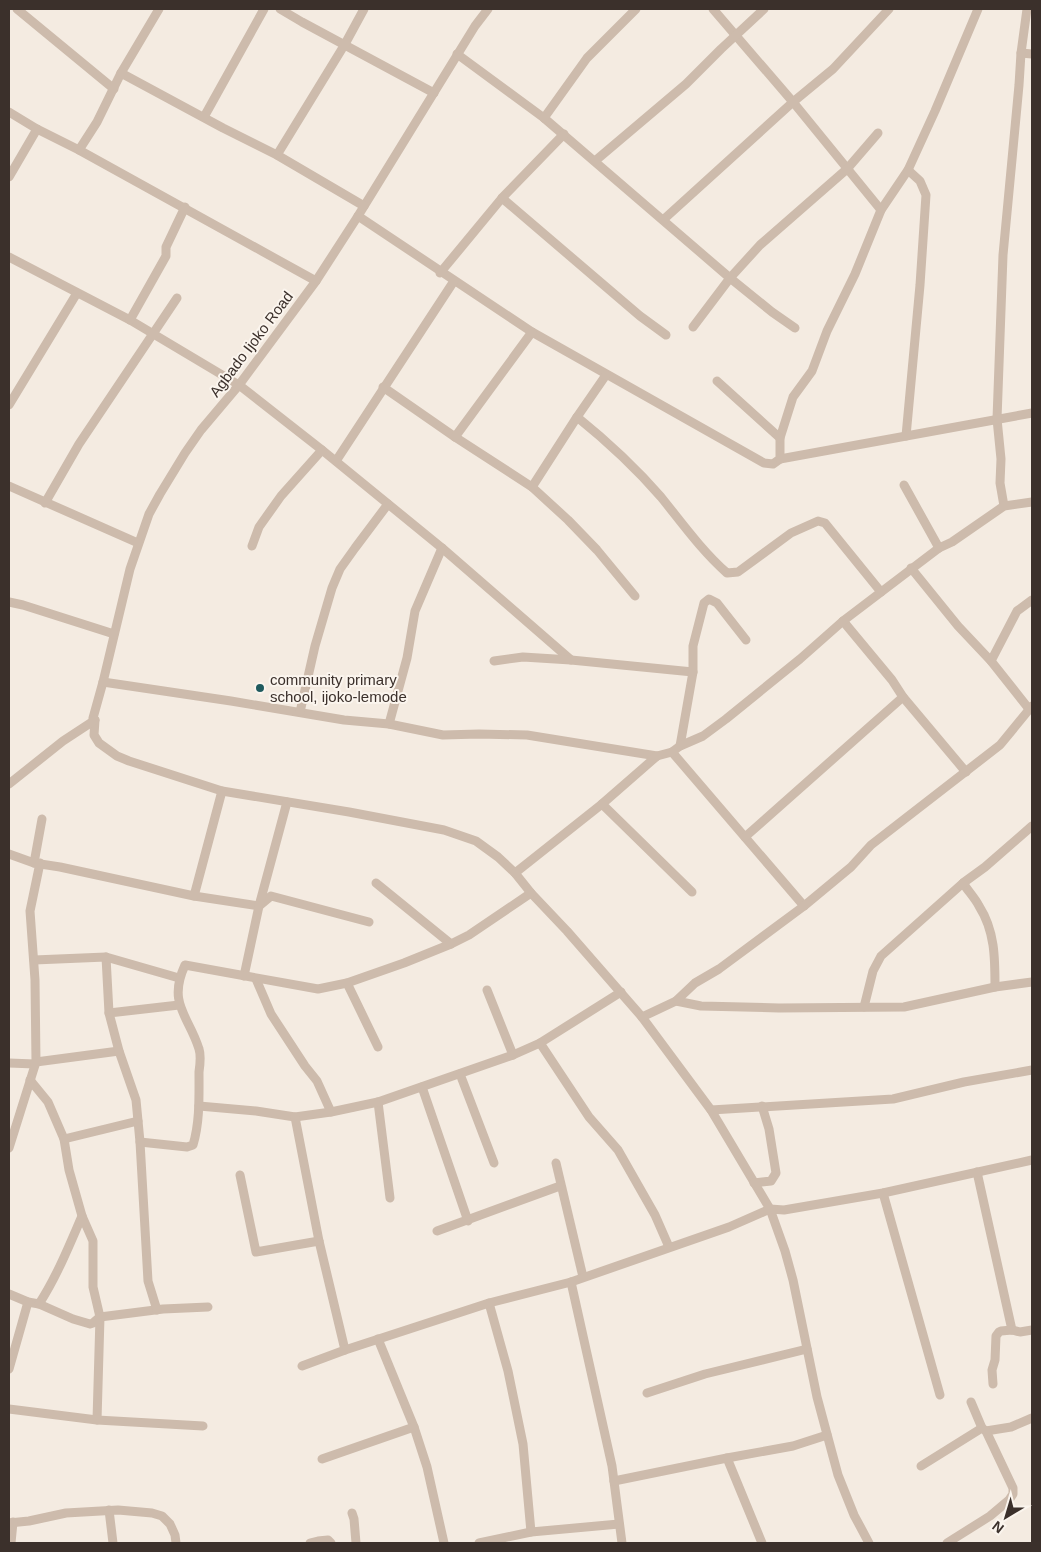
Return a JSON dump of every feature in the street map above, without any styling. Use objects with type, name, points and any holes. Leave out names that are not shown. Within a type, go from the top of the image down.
[{"type":"street","points":[[17,9],[114,89]]},
{"type":"street","points":[[80,150],[159,9]]},
{"type":"street","points":[[204,117],[264,9]]},
{"type":"street","points":[[280,9],[434,93]]},
{"type":"street","points":[[277,155],[345,44],[364,9]]},
{"type":"street","name":"Agbado Ijoko Road","points":[[95,720],[93,718],[130,568],[149,514],[201,430],[240,385],[316,281],[457,54],[488,9]]},
{"type":"street","points":[[544,118],[587,58],[636,9]]},
{"type":"street","points":[[713,9],[793,102],[881,210]]},
{"type":"street","points":[[595,161],[686,84],[764,9]]},
{"type":"street","points":[[663,220],[793,102],[833,69],[889,9]]},
{"type":"street","points":[[780,459],[780,438],[793,397],[812,371],[827,330],[855,274],[881,210],[908,170],[978,9]]},
{"type":"street","points":[[1004,506],[1000,483],[1001,459],[997,419],[1004,255],[1021,53],[1027,9]]},
{"type":"street","points":[[1021,53],[1032,54]]},
{"type":"street","points":[[457,54],[564,134],[730,278],[795,328]]},
{"type":"street","points":[[122,73],[277,155],[364,206]]},
{"type":"street","points":[[9,112],[37,129],[185,207],[316,281]]},
{"type":"street","points":[[9,177],[37,129]]},
{"type":"street","points":[[693,327],[730,278],[760,246],[847,169],[878,133]]},
{"type":"street","points":[[440,272],[502,198],[564,134]]},
{"type":"street","points":[[906,436],[926,195],[920,181],[908,170]]},
{"type":"street","points":[[502,198],[640,316],[666,335]]},
{"type":"street","points":[[130,320],[166,256],[166,247],[185,207]]},
{"type":"street","points":[[358,216],[532,332],[764,463],[773,464],[780,459],[1032,413]]},
{"type":"street","points":[[9,257],[130,320],[240,385],[442,548],[571,660]]},
{"type":"street","points":[[336,461],[454,281]]},
{"type":"street","points":[[9,405],[77,293]]},
{"type":"street","points":[[45,503],[79,444],[177,298]]},
{"type":"street","points":[[456,437],[532,332]]},
{"type":"street","points":[[532,487],[606,374]]},
{"type":"street","points":[[717,381],[780,438]]},
{"type":"street","points":[[383,388],[532,487],[597,550],[635,596]]},
{"type":"street","points":[[577,417],[632,464],[692,536],[727,573],[738,572],[791,533],[818,521],[824,523],[881,592]]},
{"type":"street","points":[[252,546],[259,527],[281,496],[322,450]]},
{"type":"street","points":[[904,485],[939,548]]},
{"type":"street","points":[[9,486],[138,543]]},
{"type":"street","points":[[103,682],[231,700],[344,720],[389,724],[443,735],[527,735],[656,756],[672,752],[680,746],[704,736],[726,720],[800,660],[843,621],[939,548],[952,542],[1004,506],[1032,502]]},
{"type":"street","points":[[300,712],[315,646],[332,588],[340,569],[388,504]]},
{"type":"street","points":[[389,724],[407,658],[415,611],[442,548]]},
{"type":"street","points":[[642,1017],[676,1002],[695,983],[719,969],[804,906],[851,868],[871,845],[1000,745],[1030,708],[992,661],[958,626],[911,568]]},
{"type":"street","points":[[680,746],[693,672],[693,646],[706,600],[709,599],[717,603],[746,640]]},
{"type":"street","points":[[992,661],[1018,611],[1032,600]]},
{"type":"street","points":[[9,602],[114,634]]},
{"type":"street","points":[[843,621],[966,772]]},
{"type":"street","points":[[494,661],[523,658],[571,660],[693,672]]},
{"type":"street","points":[[745,837],[903,697]]},
{"type":"street","points":[[9,784],[64,741],[95,720]]},
{"type":"street","points":[[95,720],[94,735],[99,743],[117,756],[222,791],[412,822],[464,836],[486,848],[515,873],[642,1017],[711,1110],[770,1209],[789,1266],[826,1435],[843,1488],[854,1515],[869,1543]]},
{"type":"street","points":[[672,752],[804,906]]},
{"type":"street","points":[[515,873],[602,804],[656,756]]},
{"type":"street","points":[[194,896],[222,791]]},
{"type":"street","points":[[244,976],[259,906],[287,802]]},
{"type":"street","points":[[602,804],[692,892]]},
{"type":"street","points":[[9,1148],[36,1063],[34,960],[30,911],[42,819]]},
{"type":"street","points":[[864,1007],[873,971],[880,956],[962,883],[985,867],[1032,826]]},
{"type":"street","points":[[9,854],[37,863],[194,896],[259,906],[271,896],[369,922]]},
{"type":"street","points":[[376,883],[451,944]]},
{"type":"street","points":[[962,883],[979,905],[992,933],[995,954],[995,987]]},
{"type":"street","points":[[140,1142],[187,1147],[194,1145],[199,1106],[200,1050],[179,1005],[179,978],[185,965],[318,989],[347,983],[404,964],[451,944],[469,935],[531,893]]},
{"type":"street","points":[[34,960],[106,957],[179,978]]},
{"type":"street","points":[[106,957],[109,1013],[119,1051],[136,1100],[148,1281],[157,1310]]},
{"type":"street","points":[[256,979],[271,1014],[317,1081],[331,1112]]},
{"type":"street","points":[[676,1002],[701,1006],[779,1008],[904,1007],[995,987],[1032,982]]},
{"type":"street","points":[[347,983],[378,1046]]},
{"type":"street","points":[[487,990],[513,1055]]},
{"type":"street","points":[[199,1106],[256,1111],[295,1117],[378,1102],[513,1055],[540,1043],[621,992]]},
{"type":"street","points":[[109,1013],[179,1005]]},
{"type":"street","points":[[540,1043],[589,1117],[618,1150],[655,1215],[669,1247]]},
{"type":"street","points":[[9,1063],[36,1063],[119,1051]]},
{"type":"street","points":[[711,1110],[893,1099],[964,1082],[1032,1070]]},
{"type":"street","points":[[460,1074],[494,1163]]},
{"type":"street","points":[[30,1080],[48,1102],[64,1139],[69,1170],[82,1216],[93,1241],[93,1287],[100,1317],[96,1420]]},
{"type":"street","points":[[422,1087],[468,1221]]},
{"type":"street","points":[[378,1102],[390,1198]]},
{"type":"street","points":[[754,1183],[771,1181],[776,1173],[769,1129],[762,1106]]},
{"type":"street","points":[[295,1117],[319,1241],[345,1350]]},
{"type":"street","points":[[64,1139],[138,1121]]},
{"type":"street","points":[[302,1366],[489,1302],[571,1282],[729,1227],[770,1209],[784,1210],[882,1193],[1032,1160]]},
{"type":"street","points":[[556,1163],[583,1277]]},
{"type":"street","points":[[977,1172],[1012,1330]]},
{"type":"street","points":[[240,1175],[256,1252],[319,1241]]},
{"type":"street","points":[[437,1231],[560,1186]]},
{"type":"street","points":[[882,1193],[940,1395]]},
{"type":"street","points":[[39,1304],[59,1269],[82,1216]]},
{"type":"street","points":[[571,1282],[614,1481],[622,1543]]},
{"type":"street","points":[[9,1294],[90,1324],[100,1317],[157,1310],[208,1307]]},
{"type":"street","points":[[9,1369],[28,1302]]},
{"type":"street","points":[[489,1302],[508,1371],[523,1444],[531,1532]]},
{"type":"street","points":[[993,1384],[992,1370],[996,1336],[1002,1331],[1012,1330],[1020,1332],[1032,1330]]},
{"type":"street","points":[[378,1339],[414,1426],[427,1467],[444,1543]]},
{"type":"street","points":[[647,1393],[705,1374],[807,1349]]},
{"type":"street","points":[[947,1543],[990,1516],[1009,1500],[1013,1494],[1013,1488],[971,1402]]},
{"type":"street","points":[[9,1409],[96,1420],[203,1426]]},
{"type":"street","points":[[921,1466],[984,1430],[1011,1427],[1032,1418]]},
{"type":"street","points":[[322,1459],[414,1426]]},
{"type":"street","points":[[614,1481],[793,1446],[826,1435]]},
{"type":"street","points":[[727,1458],[762,1543]]},
{"type":"street","points":[[109,1510],[113,1543]]},
{"type":"street","points":[[11,1543],[11,1522],[29,1521],[66,1513],[109,1510],[152,1512],[162,1516],[170,1524],[176,1543]]},
{"type":"street","points":[[352,1513],[356,1543]]},
{"type":"street","points":[[479,1543],[531,1532],[619,1524]]},
{"type":"street","points":[[310,1543],[328,1540],[331,1543]]},
{"type":"place","name":"community primary school, ijoko-lemode","points":[[260,688]]}]
